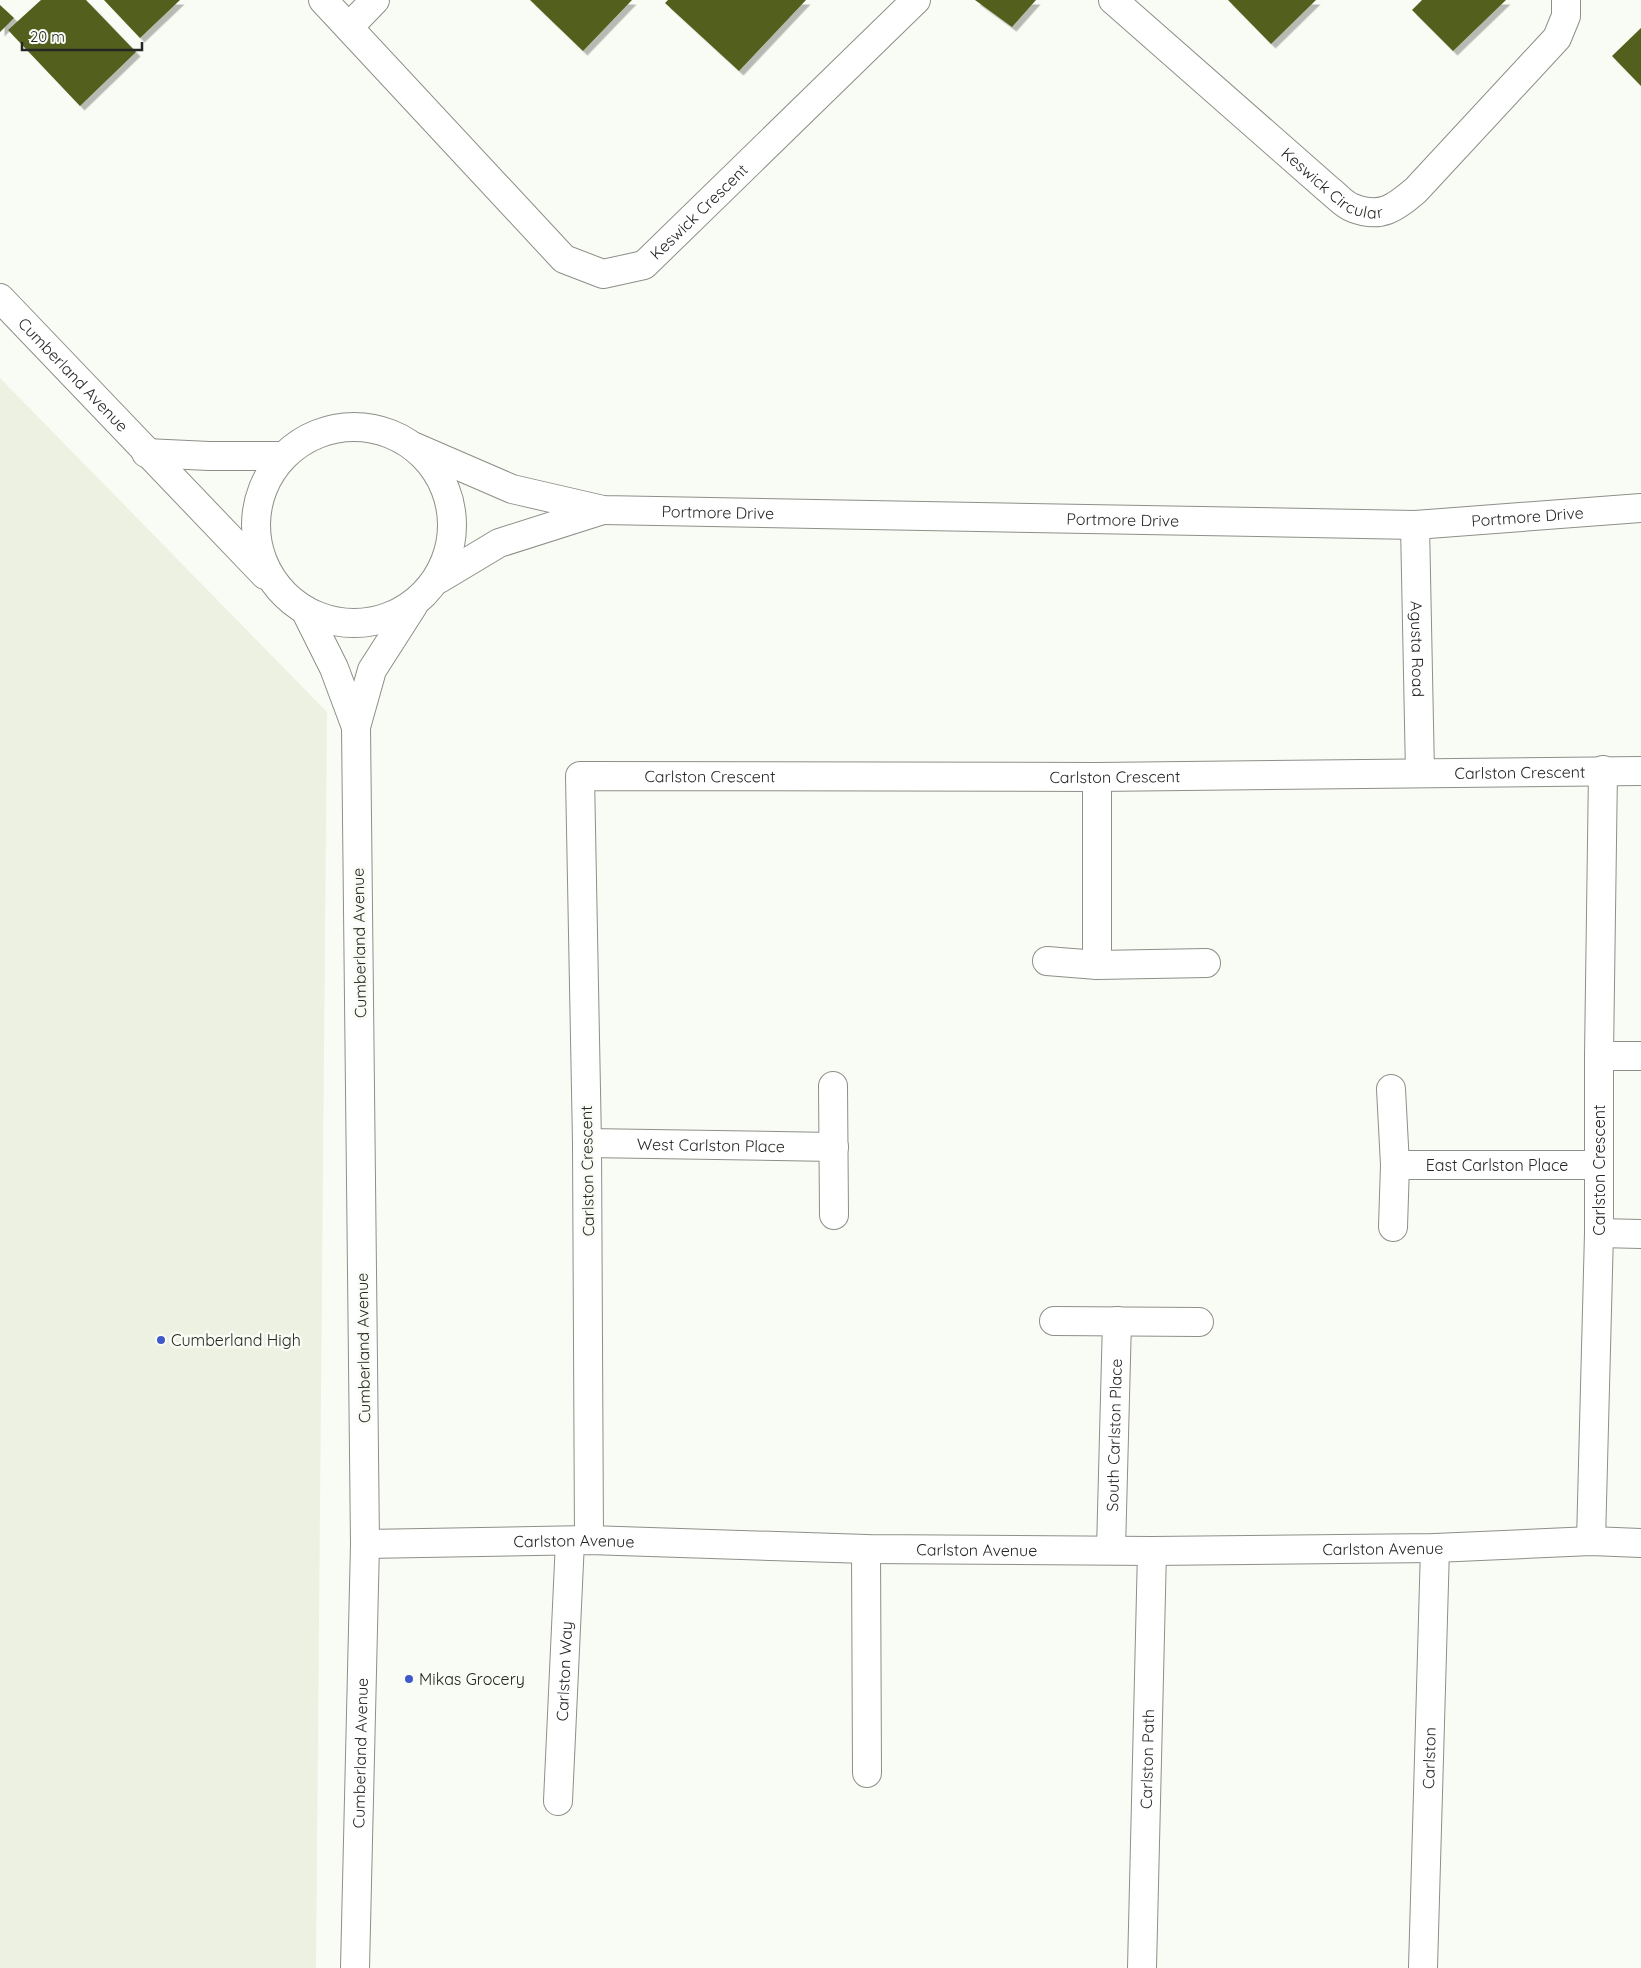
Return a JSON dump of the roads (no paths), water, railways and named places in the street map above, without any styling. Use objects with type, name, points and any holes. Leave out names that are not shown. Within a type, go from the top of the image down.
[{"type":"street","name":"Keswick Crescent","points":[[323,0],[564,259],[603,274],[644,265],[916,0]]},
{"type":"street","points":[[349,27],[376,0]]},
{"type":"street","name":"Keswick Circular","points":[[1113,0],[1334,194],[1352,208],[1379,213],[1400,204],[1416,190],[1557,38],[1566,16],[1566,0]]},
{"type":"street","name":"Cumberland Avenue","points":[[0,298],[278,589]]},
{"type":"street","name":"Portmore Drive","points":[[283,456],[312,435],[348,426],[383,430],[512,488],[603,510],[1415,524],[1641,508]]},
{"type":"street","points":[[283,456],[263,486],[255,522],[260,557],[278,589],[306,612],[342,624],[379,621],[413,606],[439,578],[452,544],[453,508],[440,474],[415,446]]},
{"type":"street","points":[[146,452],[209,456],[283,456]]},
{"type":"street","name":"Portmore Drive","points":[[439,578],[499,543],[603,510]]},
{"type":"street","name":"Agusta Road","points":[[1415,524],[1420,773]]},
{"type":"street","name":"Cumberland Avenue","points":[[356,1968],[365,1544],[356,727],[372,670],[413,606]]},
{"type":"street","name":"Cumberland Avenue","points":[[306,612],[334,668],[356,727]]},
{"type":"street","name":"Carlston Crescent","points":[[1591,1541],[1600,1233],[1603,770]]},
{"type":"street","name":"Carlston Crescent","points":[[580,1540],[587,1143],[580,776],[1097,777],[1641,770]]},
{"type":"street","points":[[1097,777],[1097,965]]},
{"type":"street","points":[[1047,961],[1097,965],[1206,963]]},
{"type":"street","points":[[1600,1056],[1641,1056]]},
{"type":"street","points":[[833,1086],[834,1215]]},
{"type":"street","points":[[1391,1089],[1395,1165],[1393,1227]]},
{"type":"street","name":"West Carlston Place","points":[[587,1143],[834,1147]]},
{"type":"street","name":"East Carlston Place","points":[[1395,1165],[1600,1165]]},
{"type":"street","points":[[1600,1233],[1641,1234]]},
{"type":"street","points":[[1054,1321],[1199,1322]]},
{"type":"street","name":"South Carlston Place","points":[[1111,1550],[1117,1321]]},
{"type":"street","name":"Carlston Avenue","points":[[365,1544],[580,1540],[866,1549],[1152,1551],[1435,1548],[1591,1541],[1641,1543]]},
{"type":"street","name":"Carlston Way","points":[[558,1801],[580,1540]]},
{"type":"street","name":"Carlston","points":[[1424,1968],[1435,1548]]},
{"type":"street","points":[[866,1549],[867,1773]]},
{"type":"street","name":"Carlston Path","points":[[1142,1968],[1152,1551]]},
{"type":"place","name":"Cumberland High","points":[[161,1340]]},
{"type":"place","name":"Mikas Grocery","points":[[409,1679]]}]
